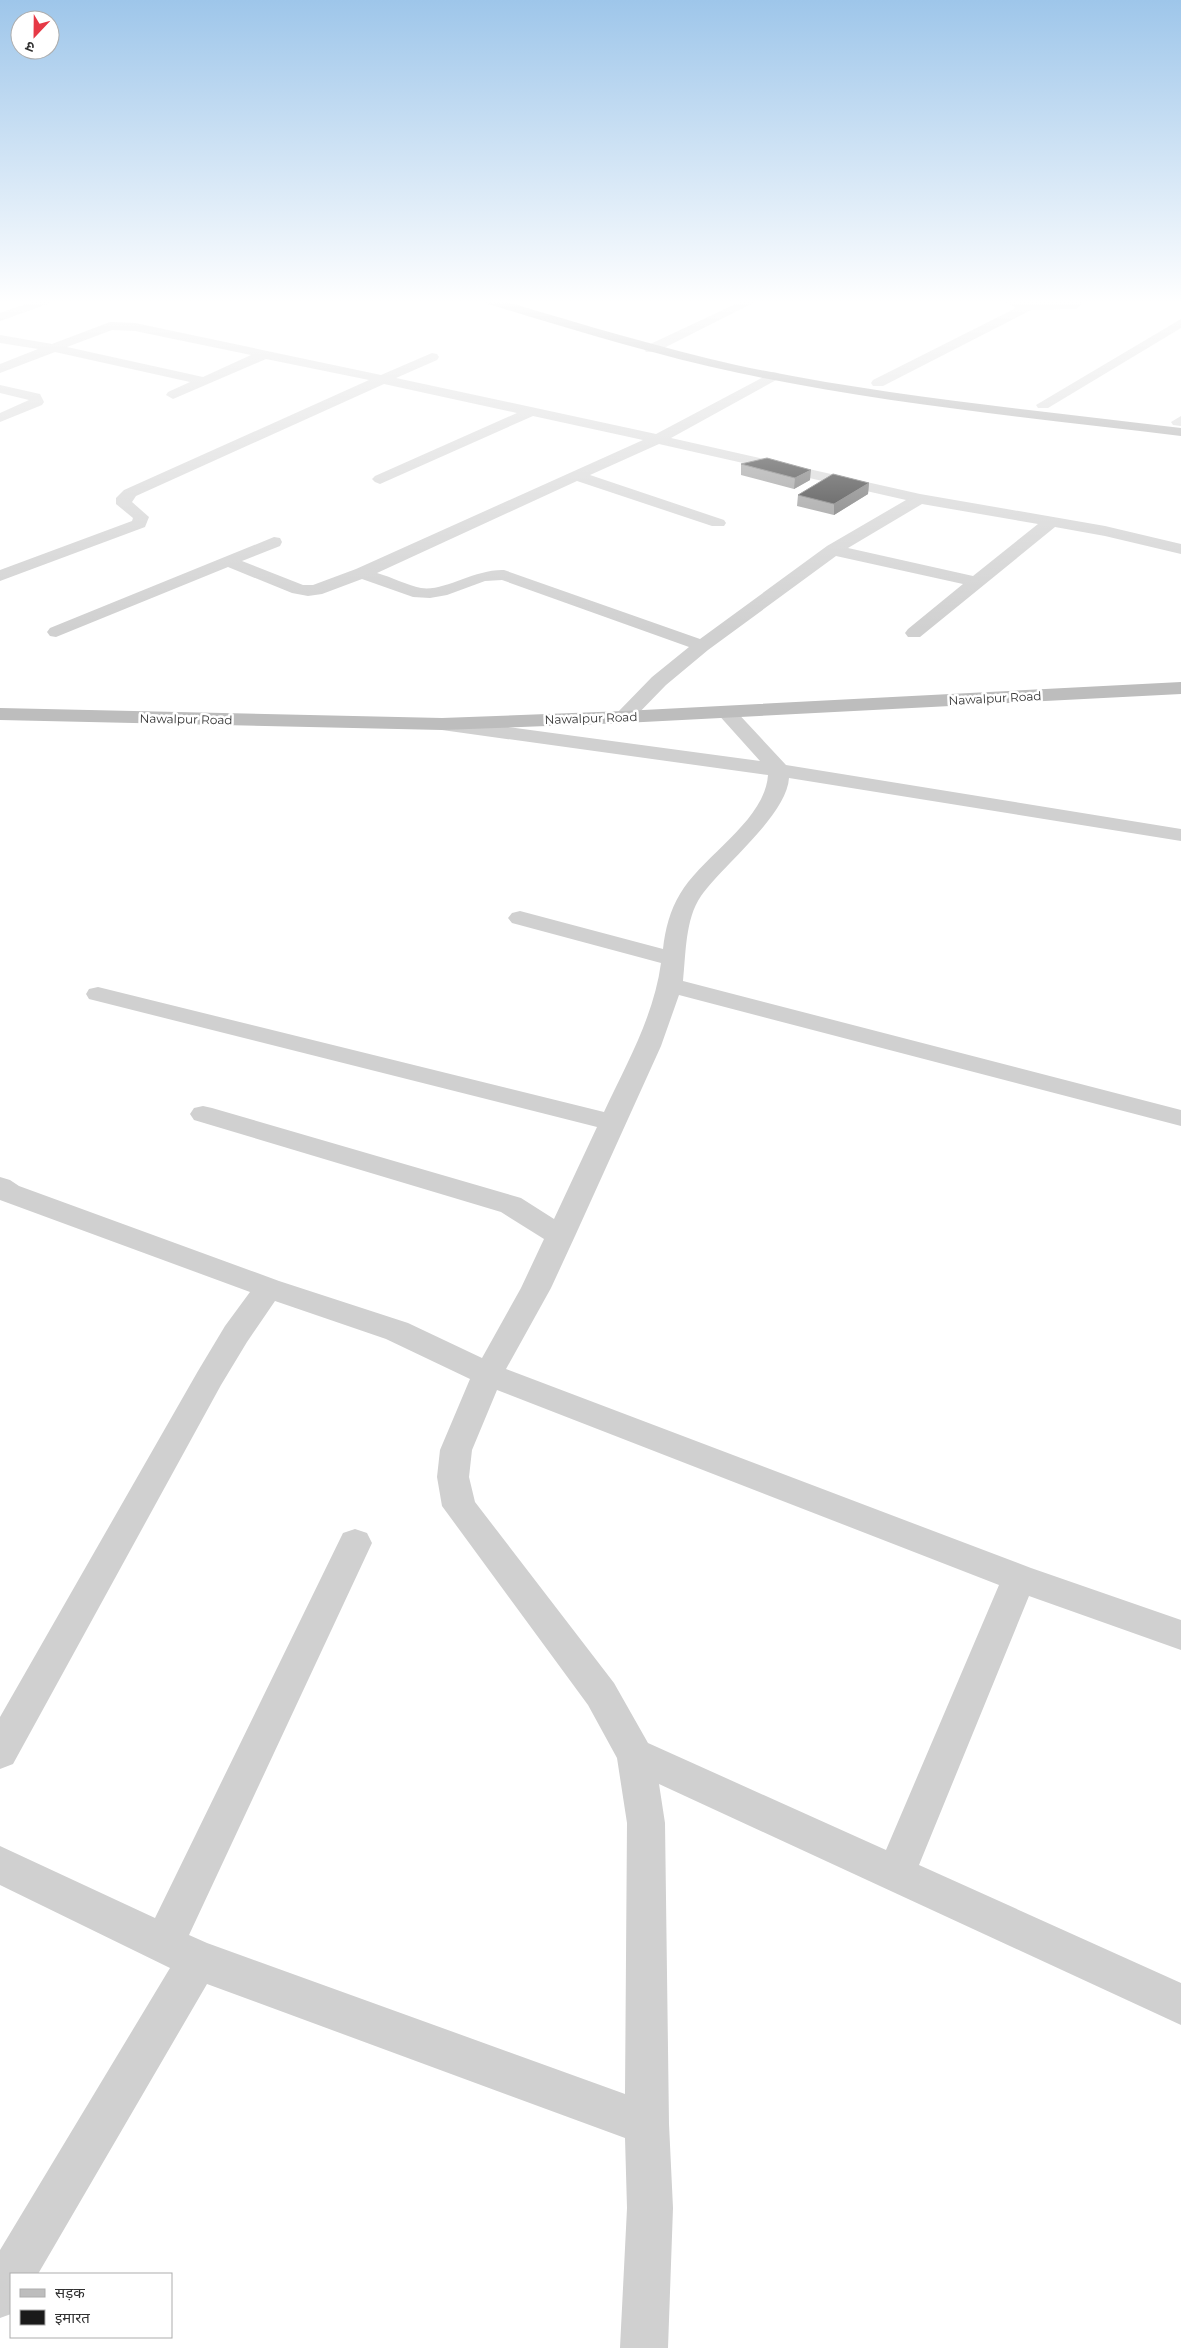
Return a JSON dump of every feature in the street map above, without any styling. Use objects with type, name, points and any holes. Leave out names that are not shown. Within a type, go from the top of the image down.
[{"type":"highway","points":[[1049,411],[1180,424]]},
{"type":"highway","points":[[1083,411],[1180,424]]},
{"type":"street","points":[[0,418],[17,411]]},
{"type":"street","points":[[0,576],[139,524],[141,517],[124,504],[124,498],[130,493],[313,411]]},
{"type":"street","points":[[380,479],[532,411],[660,438],[920,499],[1051,522],[1181,549]]},
{"type":"street","points":[[227,562],[298,589],[316,590],[362,573],[660,438],[710,411]]},
{"type":"street","points":[[576,476],[718,523]]},
{"type":"street","points":[[624,717],[659,681],[702,646],[833,550],[920,499]]},
{"type":"street","points":[[914,633],[1051,522]]},
{"type":"street","points":[[56,632],[274,542]]},
{"type":"street","points":[[833,550],[976,582]]},
{"type":"street","points":[[362,573],[420,593],[429,594],[439,593],[486,575],[494,573],[504,575],[702,646]]},
{"type":"street","name":"Nawalpur Road","points":[[0,714],[442,724],[624,717],[1181,688]]},
{"type":"street","points":[[644,2348],[650,2208],[647,2124],[646,1823],[635,1755],[601,1694],[459,1506],[453,1477],[456,1450],[488,1374],[536,1288],[648,1046],[672,972],[682,914],[690,895],[756,820],[771,800],[778,786],[779,770],[726,712]]},
{"type":"street","points":[[442,724],[779,770],[1181,834]]},
{"type":"street","points":[[520,918],[672,972],[1181,1118]]},
{"type":"street","points":[[98,994],[613,1123]]},
{"type":"street","points":[[203,1114],[511,1205],[561,1236]]},
{"type":"street","points":[[0,1186],[9,1193],[268,1288],[397,1331],[488,1374],[1019,1578],[1181,1635]]},
{"type":"street","points":[[0,1752],[209,1380],[236,1334],[268,1288]]},
{"type":"street","points":[[13,2273],[181,1952],[355,1543]]},
{"type":"street","points":[[896,1873],[1019,1578]]},
{"type":"street","points":[[635,1755],[1181,2004]]},
{"type":"street","points":[[0,1865],[181,1952],[647,2124]]},
{"type":"street","points":[[0,2295],[10,2278]]},
{"type":"building","points":[[767,458],[811,470],[795,478],[741,464]]},
{"type":"building","points":[[833,474],[869,483],[834,504],[798,495]]}]
